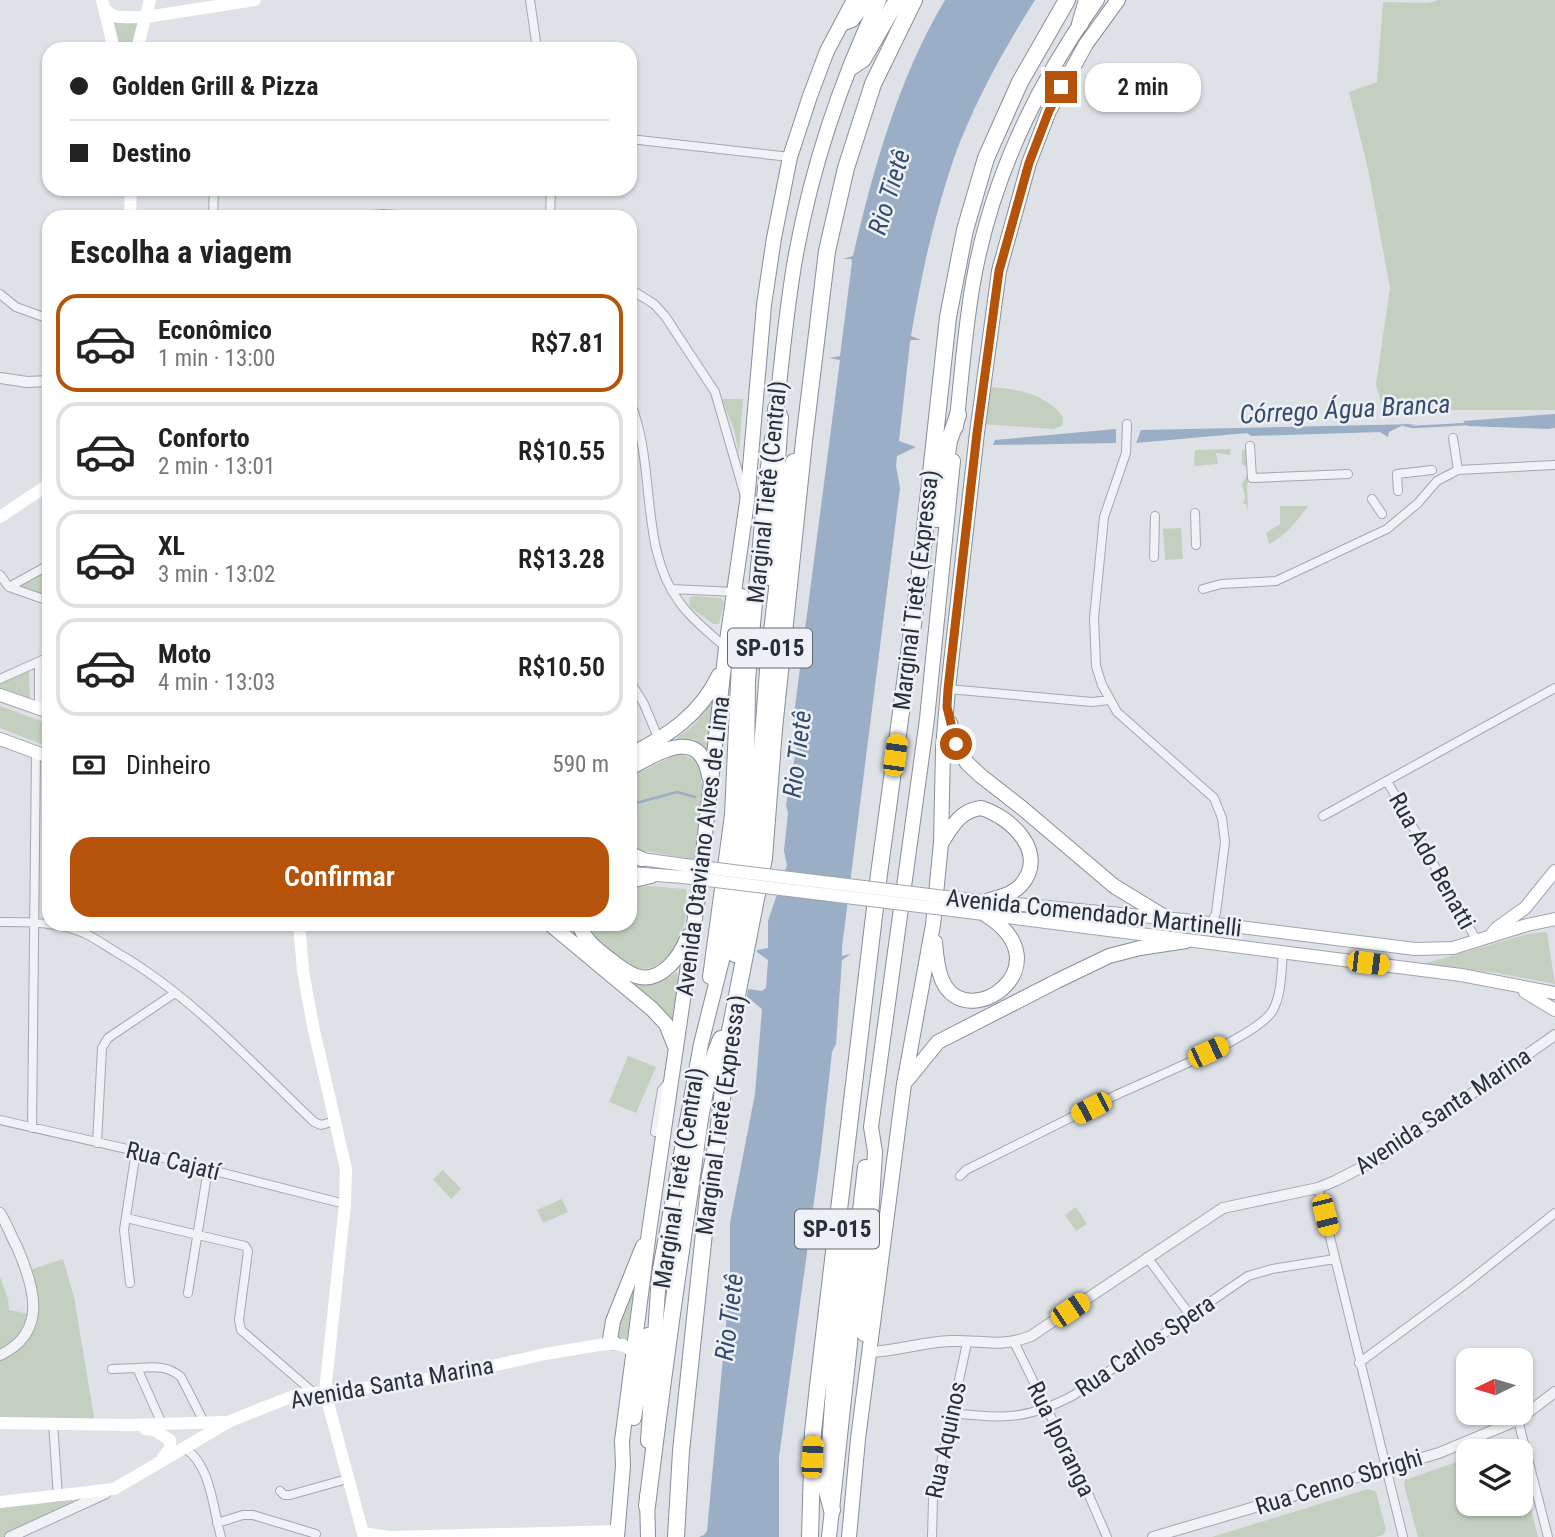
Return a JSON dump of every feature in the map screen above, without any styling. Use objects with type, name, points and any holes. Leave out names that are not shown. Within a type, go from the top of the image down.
[{"type":"highway","name":"Avenida Otaviano Alves de Lima","points":[[617,1534],[623,1466],[622,1441],[649,1232],[698,897],[724,664],[747,502],[767,278],[790,158],[810,96],[840,25],[854,0]]},
{"type":"highway","points":[[840,25],[852,20],[867,0]]},
{"type":"highway","name":"Marginal Tietê (Central)","points":[[648,1537],[648,1436],[659,1275],[701,1044],[728,936],[739,858],[747,776],[748,681],[765,488],[792,279],[807,204],[824,142],[879,0]]},
{"type":"highway","points":[[851,67],[863,59],[897,0]]},
{"type":"highway","name":"Marginal Tietê (Expressa)","points":[[676,1537],[681,1451],[710,1177],[717,1142],[729,1036],[764,858],[774,729],[825,263],[846,168],[873,84],[914,0]]},
{"type":"highway","name":"Marginal Tietê (Expressa)","points":[[810,1537],[813,1432],[895,755],[921,565],[948,317],[965,230],[986,158],[1020,82],[1067,0]]},
{"type":"highway","points":[[1080,24],[1087,0]]},
{"type":"highway","points":[[829,1537],[850,1344],[859,1212],[927,719],[973,284],[993,203],[1026,121],[1048,77],[1097,0]]},
{"type":"highway","points":[[849,1537],[858,1439],[904,1084],[933,925],[941,843],[943,749],[948,689],[999,271],[1029,163],[1049,111],[1074,63],[1118,0]]},
{"type":"highway","points":[[769,657],[766,642],[780,418],[776,409]]},
{"type":"highway","points":[[895,755],[906,728],[949,441],[958,415]]},
{"type":"highway","name":"Marginal Tietê (Central)","points":[[752,858],[769,657],[791,470],[804,441]]},
{"type":"highway","points":[[927,719],[934,704],[956,551],[967,521]]},
{"type":"highway","points":[[701,1044],[732,815],[743,592],[738,575]]},
{"type":"highway","points":[[637,751],[683,723],[703,703],[724,664]]},
{"type":"highway","points":[[947,707],[952,735],[967,763],[1114,886],[1168,919]]},
{"type":"highway","points":[[637,764],[673,747],[687,747],[704,758],[710,784]]},
{"type":"highway","points":[[933,925],[937,964],[943,982],[953,994],[963,1000],[981,1000],[1007,985],[1014,976],[1017,954],[1011,936],[986,908],[1022,884],[1030,861],[1025,840],[1002,817],[981,808],[971,809],[956,821],[941,843]]},
{"type":"highway","name":"Avenida Otaviano Alves de Lima","points":[[710,1177],[711,1130],[721,1039],[752,858]]},
{"type":"highway","points":[[637,879],[651,876]]},
{"type":"highway","points":[[583,931],[591,944],[621,968],[640,977],[653,975],[664,971],[680,953],[692,926],[698,897]]},
{"type":"highway","points":[[558,931],[652,1009],[672,1036],[676,1044],[676,1057]]},
{"type":"highway","points":[[904,1084],[933,1045],[998,1011],[1110,956],[1185,941]]},
{"type":"highway","points":[[647,1506],[671,1311],[695,1158],[706,1092],[721,1039]]},
{"type":"highway","points":[[870,1354],[863,1335],[875,1152],[871,1127]]},
{"type":"highway","points":[[832,1510],[827,1491],[845,1239],[839,1209]]},
{"type":"highway","points":[[614,1343],[610,1339],[613,1321],[649,1232]]},
{"type":"highway","points":[[623,1466],[630,1443],[659,1275]]},
{"type":"main road","points":[[139,42],[150,0]]},
{"type":"main road","points":[[103,4],[111,15],[146,17],[255,0]]},
{"type":"main road","points":[[103,4],[112,42]]},
{"type":"main road","points":[[0,517],[42,489]]},
{"type":"main road","points":[[0,695],[42,709]]},
{"type":"main road","points":[[0,739],[42,754]]},
{"type":"main road","name":"Avenida Comendador Martinelli","points":[[637,858],[684,871],[986,908],[1185,941],[1499,981],[1555,993]]},
{"type":"main road","name":"Avenida Comendador Martinelli","points":[[637,874],[651,876],[684,871]]},
{"type":"main road","points":[[1483,939],[1525,908],[1555,872]]},
{"type":"main road","name":"Avenida Comendador Martinelli","points":[[986,908],[1168,919],[1415,949],[1453,948],[1555,919]]},
{"type":"main road","points":[[300,931],[303,971],[346,1169],[345,1204],[320,1393],[364,1535],[390,1537],[617,1534]]},
{"type":"main road","points":[[1499,981],[1536,997],[1555,1010]]},
{"type":"main road","points":[[614,1343],[634,1352]]},
{"type":"main road","name":"Avenida Santa Marina","points":[[114,1489],[230,1421],[296,1395],[452,1375],[534,1356],[614,1343]]},
{"type":"main road","points":[[0,1423],[139,1425],[230,1421]]},
{"type":"main road","points":[[139,1425],[170,1440],[170,1449],[157,1465]]},
{"type":"main road","points":[[0,1502],[114,1489]]},
{"type":"street","points":[[530,0],[536,42]]},
{"type":"street","points":[[637,140],[790,158]]},
{"type":"street","points":[[637,293],[654,304],[665,316],[715,392],[747,502]]},
{"type":"street","points":[[0,294],[16,307],[42,316]]},
{"type":"street","points":[[0,378],[42,382]]},
{"type":"street","points":[[637,421],[657,555],[680,604],[726,648]]},
{"type":"street","points":[[1127,424],[1127,449],[1104,517],[1093,646],[1096,666],[1109,700],[1128,724],[1213,798],[1222,818],[1225,842],[1216,913],[1212,924]]},
{"type":"street","points":[[1453,438],[1458,470]]},
{"type":"street","points":[[1250,446],[1252,478],[1348,474]]},
{"type":"street","points":[[1203,589],[1221,584],[1267,583],[1287,576],[1387,529],[1418,503],[1437,481],[1458,470],[1555,465]]},
{"type":"street","points":[[1398,491],[1397,474],[1432,470]]},
{"type":"street","points":[[1372,499],[1382,514]]},
{"type":"street","points":[[1195,513],[1196,545]]},
{"type":"street","points":[[1154,557],[1155,516]]},
{"type":"street","points":[[9,587],[42,569]]},
{"type":"street","points":[[0,575],[9,587],[42,599]]},
{"type":"street","points":[[671,589],[735,592]]},
{"type":"street","points":[[0,679],[42,660]]},
{"type":"street","points":[[37,663],[42,697]]},
{"type":"street","points":[[1324,816],[1555,688]]},
{"type":"street","points":[[948,689],[1092,702],[1109,700]]},
{"type":"street","points":[[637,692],[659,740]]},
{"type":"street","points":[[32,1128],[36,752]]},
{"type":"street","name":"Rua Ado Benatti","points":[[1387,781],[1483,939]]},
{"type":"street","points":[[0,922],[42,923]]},
{"type":"street","points":[[76,931],[130,960],[176,993],[314,1122],[321,1125],[335,1121]]},
{"type":"street","points":[[960,1176],[1115,1095],[1233,1041],[1259,1025],[1272,1012],[1280,991],[1283,953]]},
{"type":"street","points":[[97,1143],[102,1048],[108,1038],[124,1026],[176,993]]},
{"type":"street","name":"Avenida Santa Marina","points":[[870,1354],[951,1341],[996,1344],[1014,1342],[1031,1336],[1223,1208],[1318,1188],[1380,1157],[1555,1035]]},
{"type":"street","points":[[655,1132],[662,1090],[674,1075]]},
{"type":"street","name":"Rua Cajatí","points":[[0,1120],[345,1204]]},
{"type":"street","points":[[130,1283],[124,1240],[136,1152]]},
{"type":"street","points":[[188,1293],[208,1169]]},
{"type":"street","points":[[1318,1188],[1402,1537]]},
{"type":"street","points":[[0,1213],[27,1271],[34,1301],[32,1317],[22,1339],[12,1349],[0,1355]]},
{"type":"street","points":[[1359,1363],[1555,1213]]},
{"type":"street","points":[[126,1218],[247,1248],[239,1321],[241,1330],[320,1393]]},
{"type":"street","points":[[1147,1257],[1190,1315]]},
{"type":"street","name":"Rua Carlos Spera","points":[[952,1413],[988,1417],[1022,1415],[1046,1409],[1074,1395],[1248,1276],[1335,1259]]},
{"type":"street","name":"Rua Iporanga","points":[[1014,1342],[1107,1537]]},
{"type":"street","name":"Rua Aquinos","points":[[932,1537],[933,1500],[967,1343]]},
{"type":"street","points":[[111,1369],[159,1366],[175,1372],[181,1377],[205,1424]]},
{"type":"street","points":[[137,1368],[162,1424]]},
{"type":"street","name":"Rua Cenno Sbrighi","points":[[1533,1409],[1555,1392]]},
{"type":"street","points":[[53,1423],[58,1497]]},
{"type":"street","name":"Rua Cenno Sbrighi","points":[[1153,1537],[1439,1453],[1506,1425]]},
{"type":"street","points":[[1519,1425],[1548,1537]]},
{"type":"street","points":[[184,1448],[194,1454],[200,1465],[221,1537]]},
{"type":"street","points":[[280,1490],[285,1495],[347,1479]]},
{"type":"street","name":"Avenida Santa Marina","points":[[10,1537],[114,1489]]},
{"type":"street","points":[[217,1522],[253,1515],[316,1534]]},
{"type":"green space","points":[[1438,0],[1555,0],[1555,410],[1383,410],[1376,384],[1390,288],[1368,169],[1349,92],[1377,82],[1383,2],[1429,3]]},
{"type":"green space","points":[[112,20],[125,24],[137,23],[133,42],[117,42]]},
{"type":"green space","points":[[989,387],[1020,391],[1039,397],[1063,417],[1062,426],[1053,429],[983,424]]},
{"type":"green space","points":[[722,399],[743,399],[739,453],[734,430]]},
{"type":"green space","points":[[1231,449],[1230,455],[1216,453],[1218,464],[1194,466],[1195,450]]},
{"type":"green space","points":[[1242,450],[1247,450],[1251,478],[1247,484],[1248,510],[1246,504],[1243,504],[1245,497],[1242,484],[1247,476],[1247,467],[1242,464]]},
{"type":"green space","points":[[1280,506],[1308,506],[1286,532],[1269,544],[1266,533],[1280,524]]},
{"type":"green space","points":[[1181,528],[1183,559],[1165,560],[1163,529]]},
{"type":"green space","points":[[42,572],[42,595],[17,586]]},
{"type":"green space","points":[[689,598],[721,598],[724,603],[719,624],[713,624],[690,607]]},
{"type":"green space","points":[[29,671],[30,701],[0,690],[0,683]]},
{"type":"green space","points":[[712,702],[709,749],[707,751],[694,739],[678,741],[677,738],[694,725]]},
{"type":"green space","points":[[0,706],[42,721],[42,744],[0,728]]},
{"type":"green space","points":[[679,753],[699,762],[704,779],[694,860],[637,849],[637,774]]},
{"type":"green space","points":[[637,887],[686,889],[687,901],[683,927],[671,952],[652,967],[635,969],[624,963],[590,931],[637,931]]},
{"type":"green space","points":[[563,931],[572,931],[596,955],[646,984],[662,981],[677,972],[678,994],[673,1032]]},
{"type":"green space","points":[[1547,932],[1555,984],[1497,973],[1423,964],[1528,934]]},
{"type":"green space","points":[[628,1056],[656,1067],[636,1113],[609,1102]]},
{"type":"green space","points":[[443,1170],[461,1189],[451,1199],[433,1179]]},
{"type":"green space","points":[[562,1199],[568,1212],[543,1223],[537,1210]]},
{"type":"green space","points":[[1076,1207],[1087,1224],[1076,1231],[1065,1215]]},
{"type":"green space","points":[[63,1259],[74,1297],[95,1423],[0,1423],[0,1355],[12,1349],[29,1317],[15,1340],[0,1350],[0,1277],[9,1310],[30,1314],[27,1271]]},
{"type":"green space","points":[[635,1282],[627,1340],[624,1342],[617,1338],[617,1321]]},
{"type":"green space","points":[[1456,1462],[1456,1516],[1533,1516],[1538,1537],[1418,1537],[1405,1480]]},
{"type":"green space","points":[[1368,1489],[1375,1491],[1377,1495],[1386,1530],[1383,1535],[1212,1537]]},
{"type":"green space","points":[[73,1498],[72,1508],[10,1537],[0,1537],[0,1502]]},
{"type":"water","name":"Rio Tietê","points":[[945,0],[1035,0],[990,77],[954,158],[934,224],[911,336],[921,340],[910,342],[899,441],[916,447],[897,456],[900,488],[842,947],[842,956],[851,954],[842,960],[836,1044],[832,1052],[779,1457],[779,1537],[699,1537],[707,1531],[730,1281],[730,1223],[755,1094],[762,1009],[747,997],[748,989],[762,991],[766,988],[768,960],[757,950],[768,948],[768,921],[787,865],[784,851],[788,813],[786,805],[797,745],[793,722],[840,360],[829,358],[840,356],[852,262],[851,259],[843,259],[853,256],[889,124],[928,30]]},
{"type":"water","points":[[1555,414],[1555,428],[1548,429],[1468,426],[1463,421]]},
{"type":"water","points":[[1417,424],[1401,426],[1389,432],[1388,437],[1380,432],[1251,436],[1247,433],[1136,443],[1141,430]]},
{"type":"water","points":[[1116,429],[1116,443],[993,445],[995,440]]},
{"type":"waterway","name":"Córrego Água Branca","points":[[1405,425],[1413,427],[1468,424]]},
{"type":"waterway","points":[[637,802],[677,792],[695,797]]},
{"type":"route","points":[[956,744],[947,707],[948,689],[977,433],[999,271],[1029,163],[1061,87]]}]
